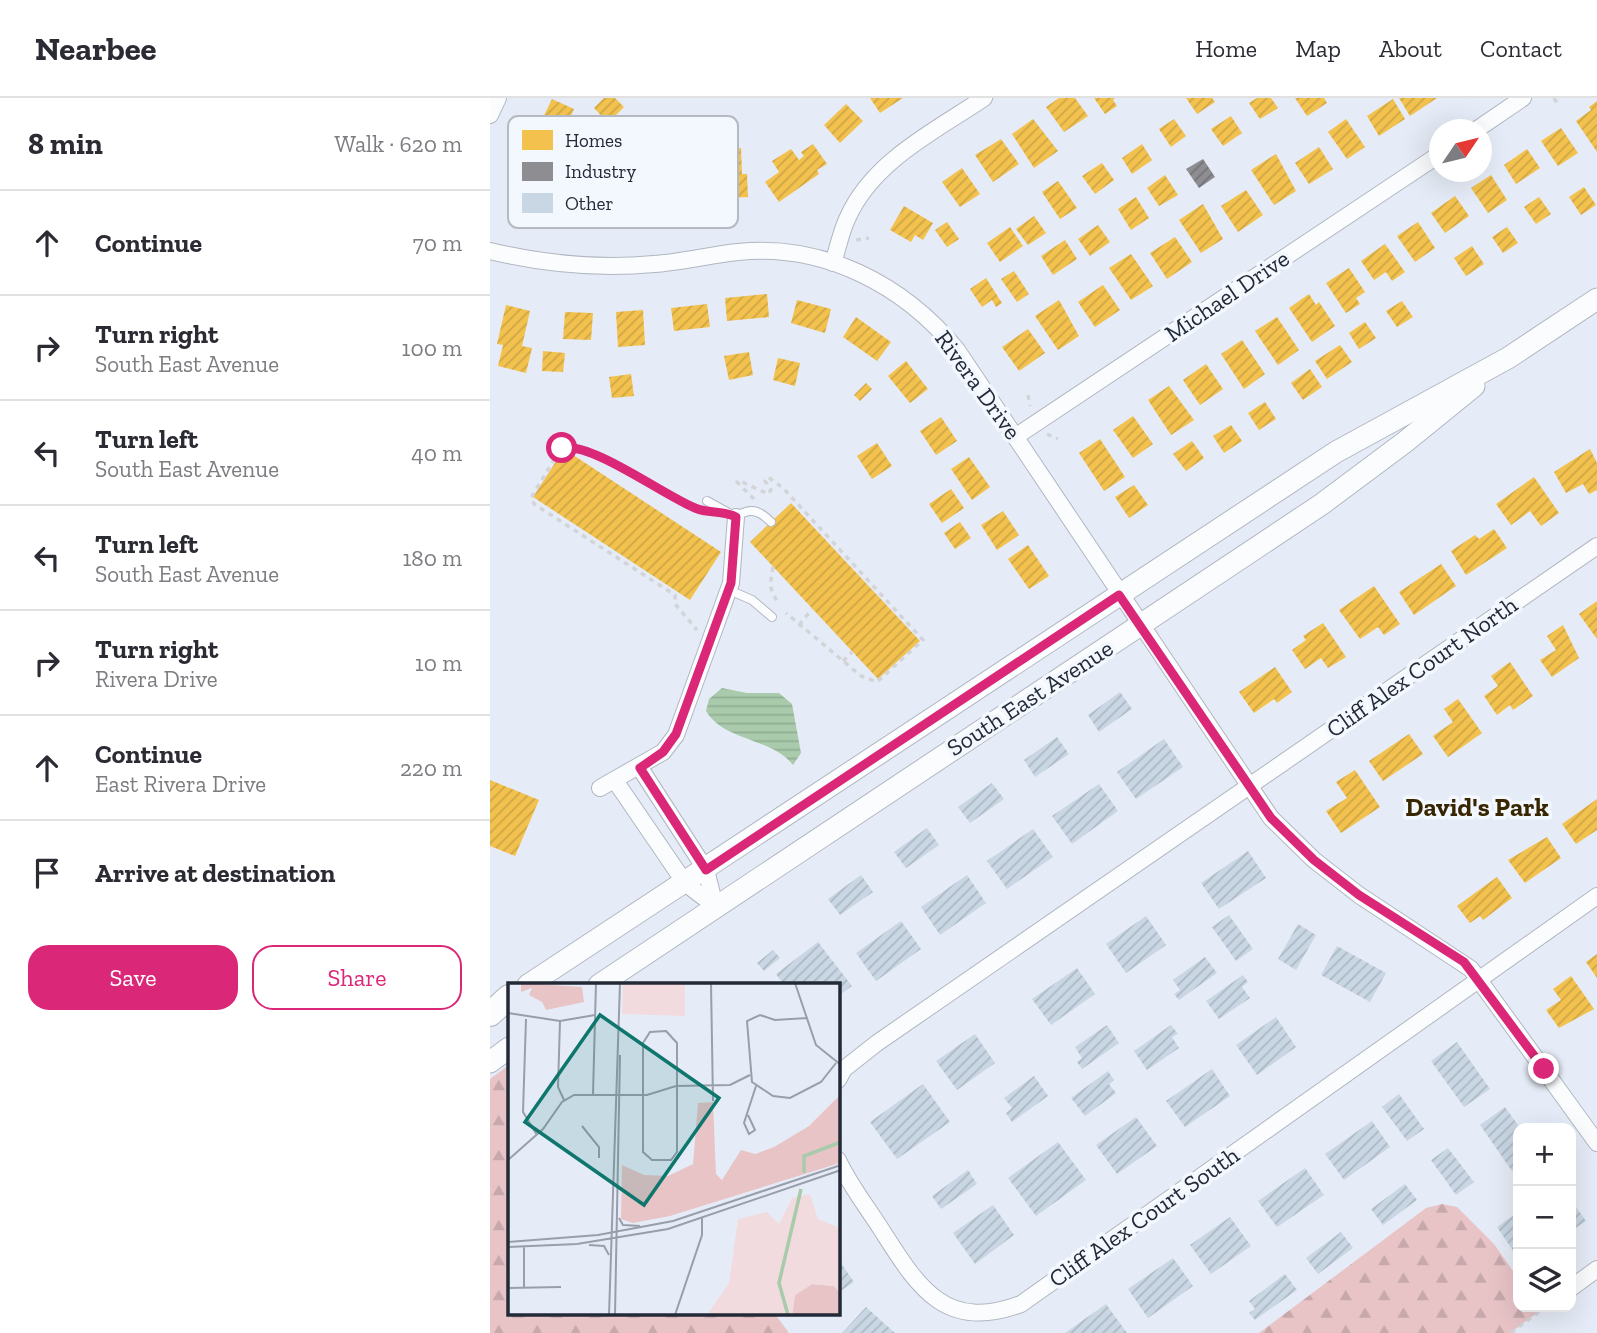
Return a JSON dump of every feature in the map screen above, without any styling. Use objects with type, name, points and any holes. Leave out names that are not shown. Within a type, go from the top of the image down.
[{"type":"main road","name":"South East Avenue","points":[[531,983],[1336,452],[1508,358],[1597,299]]},
{"type":"main road","name":"South East Avenue","points":[[602,983],[1322,504],[1405,442],[1508,358]]},
{"type":"main road","points":[[490,1008],[508,997]]},
{"type":"main road","points":[[490,1014],[508,997]]},
{"type":"main road","points":[[490,1062],[508,1049]]},
{"type":"street","points":[[490,116],[498,98]]},
{"type":"street","points":[[833,263],[847,219],[870,182],[890,161],[984,98]]},
{"type":"street","points":[[1492,119],[1523,98]]},
{"type":"street","name":"Michael Drive","points":[[1015,437],[1429,161]]},
{"type":"street","name":"Rivera Drive","points":[[490,251],[525,259],[578,265],[655,264],[740,251],[807,254],[884,285],[933,324],[957,350],[1247,787],[1271,818],[1314,860],[1359,895],[1464,962],[1597,1143]]},
{"type":"street","points":[[715,906],[685,883],[608,785],[640,768],[671,745],[729,590],[731,514]]},
{"type":"street","name":"Cliff Alex Court North","points":[[1247,787],[1597,546]]},
{"type":"street","points":[[640,768],[706,870],[715,906]]},
{"type":"street","points":[[840,1072],[1247,787]]},
{"type":"street","points":[[1479,979],[1597,896]]},
{"type":"street","name":"Cliff Alex Court South","points":[[840,1163],[918,1285],[947,1306],[1001,1312],[1021,1304],[1479,979]]},
{"type":"street","points":[[1576,1284],[1597,1269]]},
{"type":"lane","points":[[707,501],[731,514],[756,511],[771,522]]},
{"type":"lane","points":[[729,590],[759,606],[772,617]]},
{"type":"path","points":[[1553,98],[1557,103]]},
{"type":"path","points":[[709,645],[675,604],[676,595],[534,504],[531,498],[559,451],[567,447],[601,457],[695,508],[731,514]]},
{"type":"path","points":[[756,511],[755,500],[737,482],[768,494],[771,490],[765,481],[768,477],[794,499],[923,640],[880,681],[862,676],[766,597],[759,606]]},
{"type":"path","points":[[773,567],[770,586],[780,608]]},
{"type":"path","points":[[799,625],[812,609]]},
{"type":"path","points":[[843,661],[852,652]]},
{"type":"path","points":[[1511,1333],[1538,1312]]},
{"type":"green space","points":[[508,1066],[508,1316],[776,1316],[789,1333],[490,1333],[490,1079]]},
{"type":"green space","points":[[1442,1204],[1457,1207],[1494,1244],[1513,1271],[1513,1312],[1538,1312],[1510,1333],[1259,1333],[1426,1208]]},
{"type":"shaded area","points":[[722,688],[747,693],[779,693],[792,704],[801,753],[793,765],[773,749],[725,729],[714,721],[706,711],[709,699]]},
{"type":"building: Homes","points":[[604,98],[615,98],[624,107],[615,116],[601,116],[594,108]]},
{"type":"building: Homes","points":[[870,98],[903,98],[880,113]]},
{"type":"building: Homes","points":[[1059,98],[1075,98],[1088,116],[1064,132],[1046,107]]},
{"type":"building: Homes","points":[[1094,98],[1115,98],[1113,100],[1117,106],[1105,114]]},
{"type":"building: Homes","points":[[1186,98],[1212,98],[1215,102],[1197,114]]},
{"type":"building: Homes","points":[[1257,98],[1271,98],[1278,108],[1260,119],[1249,103]]},
{"type":"building: Homes","points":[[1295,98],[1324,98],[1327,103],[1307,116]]},
{"type":"building: Homes","points":[[1399,98],[1437,98],[1410,116]]},
{"type":"building: Homes","points":[[552,99],[574,109],[571,116],[544,116]]},
{"type":"building: Homes","points":[[1393,99],[1405,119],[1379,136],[1367,116]]},
{"type":"building: Homes","points":[[1597,101],[1597,152],[1576,121],[1591,110],[1589,107]]},
{"type":"building: Homes","points":[[846,104],[863,121],[840,143],[824,125]]},
{"type":"building: Homes","points":[[1231,116],[1242,133],[1223,146],[1211,129]]},
{"type":"building: Homes","points":[[1033,119],[1058,151],[1034,168],[1012,134]]},
{"type":"building: Homes","points":[[1174,119],[1186,136],[1171,147],[1159,129]]},
{"type":"building: Homes","points":[[1346,119],[1365,147],[1347,159],[1328,132]]},
{"type":"building: Homes","points":[[1561,128],[1578,153],[1558,166],[1541,141]]},
{"type":"building: Homes","points":[[1001,139],[1019,164],[993,182],[975,155]]},
{"type":"building: Homes","points":[[813,144],[827,164],[817,170],[819,174],[779,202],[765,182],[779,172],[772,161],[791,149],[799,160],[804,156],[801,152]]},
{"type":"building: Homes","points":[[1142,144],[1152,160],[1132,174],[1122,158]]},
{"type":"building: Homes","points":[[1319,147],[1333,169],[1309,184],[1295,163]]},
{"type":"building: Homes","points":[[738,148],[741,148],[742,174],[747,174],[748,197],[738,197]]},
{"type":"building: Homes","points":[[1527,149],[1540,168],[1516,184],[1504,165]]},
{"type":"building: Homes","points":[[1276,154],[1296,191],[1274,205],[1251,170]]},
{"type":"building: Homes","points":[[1102,163],[1114,180],[1095,194],[1082,176]]},
{"type":"building: Homes","points":[[962,168],[980,194],[960,207],[942,182]]},
{"type":"building: Homes","points":[[1165,175],[1178,195],[1159,206],[1147,188]]},
{"type":"building: Homes","points":[[1492,177],[1507,200],[1488,213],[1471,188],[1480,182],[1492,182]]},
{"type":"building: Homes","points":[[1058,181],[1077,208],[1060,219],[1042,192]]},
{"type":"building: Homes","points":[[1584,187],[1596,205],[1581,215],[1569,197]]},
{"type":"building: Homes","points":[[1246,190],[1263,215],[1238,232],[1221,206]]},
{"type":"building: Homes","points":[[1455,196],[1469,216],[1445,233],[1431,213]]},
{"type":"building: Homes","points":[[1136,197],[1149,218],[1131,230],[1118,209]]},
{"type":"building: Homes","points":[[1539,197],[1551,214],[1536,224],[1524,207]]},
{"type":"building: Homes","points":[[1203,204],[1223,239],[1201,253],[1179,220]]},
{"type":"building: Homes","points":[[904,206],[933,223],[923,240],[915,235],[911,242],[890,230]]},
{"type":"building: Homes","points":[[1034,216],[1046,233],[1028,245],[1016,229]]},
{"type":"building: Homes","points":[[947,222],[959,239],[947,247],[935,230]]},
{"type":"building: Homes","points":[[1418,222],[1435,248],[1415,262],[1397,236]]},
{"type":"building: Homes","points":[[1098,225],[1110,242],[1090,256],[1078,239]]},
{"type":"building: Homes","points":[[1010,227],[1023,246],[1000,262],[987,243]]},
{"type":"building: Homes","points":[[1507,227],[1518,243],[1503,253],[1492,237]]},
{"type":"building: Homes","points":[[1175,237],[1192,262],[1167,279],[1150,253]]},
{"type":"building: Homes","points":[[1065,240],[1077,259],[1053,275],[1041,256]]},
{"type":"building: Homes","points":[[1385,244],[1405,272],[1392,281],[1386,272],[1374,280],[1361,261]]},
{"type":"building: Homes","points":[[1472,246],[1484,264],[1466,276],[1454,258]]},
{"type":"building: Homes","points":[[1131,254],[1153,286],[1131,300],[1109,268]]},
{"type":"building: Homes","points":[[1349,268],[1365,292],[1356,298],[1360,304],[1346,313],[1326,283]]},
{"type":"building: Homes","points":[[1014,271],[1029,294],[1017,302],[1001,279]]},
{"type":"building: Homes","points":[[986,278],[1002,303],[996,307],[992,300],[982,307],[970,289]]},
{"type":"building: Homes","points":[[1103,285],[1120,310],[1095,327],[1078,302]]},
{"type":"building: Homes","points":[[767,294],[769,317],[727,321],[725,298]]},
{"type":"building: Homes","points":[[1309,294],[1316,305],[1319,302],[1335,326],[1312,342],[1289,308]]},
{"type":"building: Homes","points":[[797,300],[831,309],[825,333],[791,323]]},
{"type":"building: Homes","points":[[1059,300],[1079,336],[1058,350],[1035,316]]},
{"type":"building: Homes","points":[[1402,301],[1413,317],[1397,327],[1386,311]]},
{"type":"building: Homes","points":[[707,304],[710,327],[674,331],[671,308]]},
{"type":"building: Homes","points":[[506,305],[530,311],[522,346],[532,348],[526,373],[498,366],[503,345],[497,344]]},
{"type":"building: Homes","points":[[643,310],[645,345],[618,347],[616,312]]},
{"type":"building: Homes","points":[[565,312],[593,313],[591,340],[563,339]]},
{"type":"building: Homes","points":[[856,317],[891,342],[877,361],[843,337]]},
{"type":"building: Homes","points":[[1277,317],[1299,350],[1278,365],[1255,331]]},
{"type":"building: Homes","points":[[1365,322],[1376,338],[1359,349],[1349,333]]},
{"type":"building: Homes","points":[[1028,329],[1045,353],[1019,371],[1002,347]]},
{"type":"building: Homes","points":[[1242,340],[1265,374],[1244,389],[1221,354]]},
{"type":"building: Homes","points":[[1340,345],[1352,362],[1327,379],[1315,361]]},
{"type":"building: Homes","points":[[543,351],[565,353],[563,372],[542,371]]},
{"type":"building: Homes","points":[[749,352],[753,375],[729,380],[724,356]]},
{"type":"building: Homes","points":[[778,358],[800,363],[795,386],[773,380]]},
{"type":"building: Homes","points":[[906,361],[928,389],[910,403],[888,376]]},
{"type":"building: Homes","points":[[1206,364],[1223,389],[1200,405],[1183,380]]},
{"type":"building: Homes","points":[[1310,369],[1322,387],[1303,400],[1291,383]]},
{"type":"building: Homes","points":[[631,374],[634,396],[612,398],[609,377]]},
{"type":"building: Homes","points":[[866,383],[872,389],[860,401],[854,395]]},
{"type":"building: Homes","points":[[1169,386],[1194,420],[1171,435],[1148,400]]},
{"type":"building: Homes","points":[[1265,402],[1276,419],[1259,430],[1248,413]]},
{"type":"building: Homes","points":[[1133,416],[1153,444],[1133,458],[1113,430]]},
{"type":"building: Homes","points":[[941,417],[957,441],[936,455],[920,431]]},
{"type":"building: Homes","points":[[1231,425],[1242,441],[1224,453],[1213,436]]},
{"type":"building: Homes","points":[[1100,439],[1125,477],[1104,491],[1079,453]]},
{"type":"building: Homes","points":[[1192,441],[1204,458],[1186,471],[1173,454]]},
{"type":"building: Homes","points":[[877,443],[892,466],[872,479],[857,456]]},
{"type":"building: Homes","points":[[564,449],[721,552],[690,600],[533,497]]},
{"type":"building: Homes","points":[[1590,449],[1597,463],[1597,490],[1589,494],[1583,484],[1566,493],[1554,472]]},
{"type":"building: Homes","points":[[969,457],[990,487],[972,500],[951,469]]},
{"type":"building: Homes","points":[[1534,477],[1559,513],[1541,526],[1530,511],[1511,525],[1496,504]]},
{"type":"building: Homes","points":[[1134,485],[1148,505],[1129,518],[1115,497]]},
{"type":"building: Homes","points":[[951,489],[964,508],[942,523],[929,504]]},
{"type":"building: Homes","points":[[791,503],[920,641],[878,679],[750,542]]},
{"type":"building: Homes","points":[[1003,511],[1019,535],[997,550],[981,525]]},
{"type":"building: Homes","points":[[960,522],[971,538],[955,549],[944,533]]},
{"type":"building: Homes","points":[[1494,529],[1507,548],[1466,575],[1451,551],[1475,535],[1479,539]]},
{"type":"building: Homes","points":[[1028,545],[1049,576],[1029,589],[1008,559]]},
{"type":"building: Homes","points":[[1441,564],[1456,586],[1414,615],[1399,592]]},
{"type":"building: Homes","points":[[1374,586],[1400,624],[1384,635],[1378,627],[1360,639],[1339,610]]},
{"type":"building: Homes","points":[[1597,601],[1597,639],[1579,614]]},
{"type":"building: Homes","points":[[1323,623],[1346,657],[1328,668],[1321,658],[1305,669],[1292,650],[1306,640],[1303,636]]},
{"type":"building: Homes","points":[[1563,625],[1579,658],[1552,677],[1540,660],[1556,650],[1547,636]]},
{"type":"building: Homes","points":[[1510,662],[1533,696],[1513,710],[1510,705],[1497,715],[1484,696],[1498,686],[1491,676]]},
{"type":"building: Homes","points":[[1275,667],[1292,692],[1277,703],[1274,699],[1254,713],[1239,692]]},
{"type":"building: Homes","points":[[1458,699],[1482,733],[1448,757],[1433,736],[1453,722],[1444,709]]},
{"type":"building: Homes","points":[[1409,734],[1423,754],[1383,781],[1369,761]]},
{"type":"building: Homes","points":[[1355,770],[1380,807],[1341,833],[1326,811],[1347,798],[1336,782]]},
{"type":"building: Homes","points":[[490,780],[539,800],[515,856],[490,846]]},
{"type":"building: Homes","points":[[1597,799],[1597,830],[1576,844],[1562,824]]},
{"type":"building: Homes","points":[[1547,837],[1561,858],[1525,883],[1508,860]]},
{"type":"building: Homes","points":[[1497,877],[1512,898],[1483,920],[1480,916],[1470,923],[1457,906]]},
{"type":"building: Homes","points":[[1597,954],[1597,978],[1586,962]]},
{"type":"building: Homes","points":[[1571,976],[1594,1009],[1559,1028],[1546,1010],[1561,1000],[1553,989]]},
{"type":"building: Industry","points":[[1203,159],[1215,177],[1199,188],[1186,169]]},
{"type":"building: Other","points":[[1120,692],[1132,709],[1099,732],[1088,715]]},
{"type":"building: Other","points":[[1057,737],[1069,754],[1035,777],[1024,760]]},
{"type":"building: Other","points":[[1164,739],[1183,767],[1136,799],[1117,772]]},
{"type":"building: Other","points":[[992,783],[1004,799],[970,823],[958,807]]},
{"type":"building: Other","points":[[1099,784],[1118,811],[1072,844],[1052,816]]},
{"type":"building: Other","points":[[927,828],[939,845],[906,868],[894,852]]},
{"type":"building: Other","points":[[1033,829],[1053,857],[1007,889],[987,861]]},
{"type":"building: Other","points":[[1248,851],[1266,878],[1219,909],[1201,883]]},
{"type":"building: Other","points":[[861,875],[873,892],[840,915],[828,899]]},
{"type":"building: Other","points":[[967,875],[986,903],[940,935],[921,907]]},
{"type":"building: Other","points":[[1229,915],[1253,949],[1236,961],[1212,927]]},
{"type":"building: Other","points":[[1146,916],[1166,945],[1126,973],[1106,944]]},
{"type":"building: Other","points":[[901,921],[921,949],[876,981],[856,953]]},
{"type":"building: Other","points":[[1298,924],[1316,935],[1296,970],[1278,959]]},
{"type":"building: Other","points":[[818,942],[852,986],[840,995],[840,983],[783,983],[776,974]]},
{"type":"building: Other","points":[[1337,946],[1386,973],[1370,1002],[1321,975]]},
{"type":"building: Other","points":[[773,950],[780,958],[764,971],[757,963]]},
{"type":"building: Other","points":[[1205,957],[1217,973],[1179,1000],[1174,994],[1180,990],[1173,980]]},
{"type":"building: Other","points":[[1077,968],[1095,994],[1051,1025],[1032,999]]},
{"type":"building: Other","points":[[1243,975],[1248,982],[1242,987],[1250,998],[1219,1019],[1206,1001]]},
{"type":"building: Other","points":[[1276,1017],[1296,1047],[1257,1075],[1236,1045]]},
{"type":"building: Other","points":[[1107,1025],[1119,1043],[1082,1069],[1077,1062],[1082,1058],[1075,1047]]},
{"type":"building: Other","points":[[1171,1025],[1178,1034],[1172,1037],[1179,1048],[1147,1070],[1134,1051]]},
{"type":"building: Other","points":[[975,1034],[995,1063],[957,1090],[936,1061]]},
{"type":"building: Other","points":[[1457,1042],[1490,1089],[1464,1107],[1431,1061]]},
{"type":"building: Other","points":[[1212,1069],[1230,1096],[1185,1127],[1166,1101]]},
{"type":"building: Other","points":[[1108,1071],[1114,1080],[1109,1084],[1116,1093],[1085,1116],[1071,1098]]},
{"type":"building: Other","points":[[1034,1076],[1048,1096],[1012,1122],[1006,1113],[1012,1108],[1004,1098]]},
{"type":"building: Other","points":[[923,1084],[950,1122],[897,1159],[870,1122]]},
{"type":"building: Other","points":[[1399,1094],[1424,1129],[1407,1141],[1382,1107]]},
{"type":"building: Other","points":[[1505,1107],[1516,1123],[1513,1123],[1513,1170],[1512,1171],[1480,1125]]},
{"type":"building: Other","points":[[1136,1117],[1157,1146],[1117,1174],[1096,1145]]},
{"type":"building: Other","points":[[1372,1121],[1390,1147],[1344,1180],[1325,1154]]},
{"type":"building: Other","points":[[1058,1142],[1086,1180],[1036,1216],[1008,1178]]},
{"type":"building: Other","points":[[1448,1148],[1474,1182],[1456,1195],[1431,1160]]},
{"type":"building: Other","points":[[1305,1168],[1324,1195],[1277,1227],[1258,1201]]},
{"type":"building: Other","points":[[968,1170],[977,1184],[941,1209],[932,1196]]},
{"type":"building: Other","points":[[1405,1184],[1417,1200],[1383,1225],[1371,1209]]},
{"type":"building: Other","points":[[993,1205],[1014,1235],[975,1264],[953,1233]]},
{"type":"building: Other","points":[[1576,1207],[1586,1221],[1576,1228]]},
{"type":"building: Other","points":[[1513,1216],[1513,1251],[1497,1227]]},
{"type":"building: Other","points":[[1230,1217],[1251,1246],[1211,1274],[1190,1245]]},
{"type":"building: Other","points":[[1341,1232],[1353,1248],[1318,1274],[1306,1258]]},
{"type":"building: Other","points":[[1173,1258],[1193,1286],[1148,1318],[1128,1289]]},
{"type":"building: Other","points":[[840,1262],[854,1282],[840,1292]]},
{"type":"building: Other","points":[[1285,1274],[1297,1290],[1255,1320],[1249,1313],[1255,1309],[1249,1301]]},
{"type":"building: Other","points":[[1106,1304],[1127,1333],[1065,1333]]},
{"type":"building: Other","points":[[866,1307],[895,1333],[842,1333]]},
{"type":"district","name":"David's Park","points":[[1477,807]]},
{"type":"route","points":[[562,448],[577,449],[601,457],[695,508],[710,512],[725,511],[736,517],[731,583],[676,734],[671,745],[640,768],[706,870],[1119,595],[1247,787],[1271,818],[1314,860],[1359,895],[1464,962],[1544,1069]]}]
